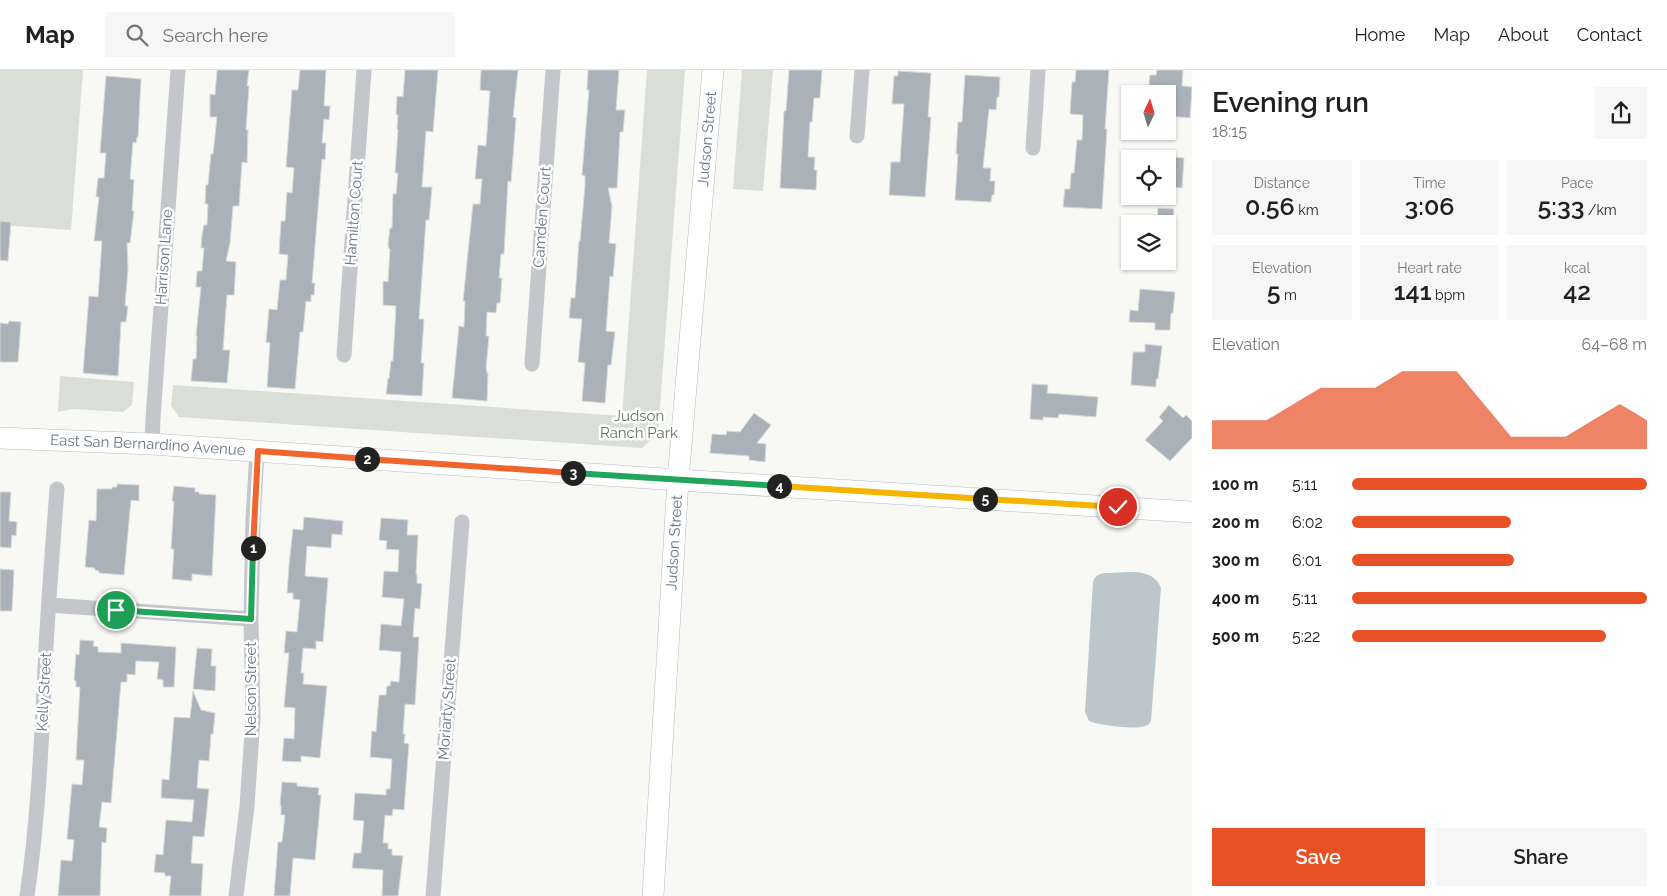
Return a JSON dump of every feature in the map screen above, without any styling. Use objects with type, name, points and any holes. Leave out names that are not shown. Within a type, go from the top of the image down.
[{"type":"street","name":"Harrison Lane","points":[[152,444],[178,70]]},
{"type":"street","name":"Hamilton Court","points":[[344,355],[364,70]]},
{"type":"street","name":"Camden Court","points":[[532,364],[553,70]]},
{"type":"street","name":"Judson Street","points":[[653,896],[678,480],[713,70]]},
{"type":"street","points":[[857,136],[862,70]]},
{"type":"street","points":[[1033,148],[1038,70]]},
{"type":"street","name":"East San Bernardino Avenue","points":[[0,438],[152,444],[678,480],[1192,512]]},
{"type":"street","name":"Nelson Street","points":[[236,896],[247,806],[253,718],[251,619],[253,520],[258,451]]},
{"type":"street","name":"Kelly Street","points":[[27,896],[34,851],[48,605],[57,488]]},
{"type":"street","name":"Moriarty Street","points":[[433,896],[462,522]]},
{"type":"street","points":[[48,605],[251,619]]},
{"type":"green space","points":[[0,70],[83,70],[71,230],[0,225]]},
{"type":"green space","name":"Judson Ranch Park","points":[[647,70],[685,70],[658,434],[642,448],[179,417],[171,406],[173,385],[622,416]]},
{"type":"green space","points":[[742,70],[773,70],[763,191],[733,189]]},
{"type":"green space","points":[[60,376],[134,382],[132,405],[123,412],[72,409],[58,412]]},
{"type":"shaded area","points":[[1137,572],[1145,574],[1152,576],[1161,588],[1151,721],[1145,726],[1125,727],[1094,723],[1089,721],[1085,712],[1093,582],[1097,576],[1105,573]]},
{"type":"building","points":[[217,70],[249,70],[246,130],[248,130],[247,163],[242,162],[239,206],[233,206],[230,243],[226,261],[236,262],[234,295],[227,295],[223,350],[230,350],[227,383],[191,381],[193,359],[196,359],[196,336],[201,287],[196,287],[197,271],[202,271],[204,248],[201,248],[202,235],[204,225],[207,225],[208,204],[205,204],[206,185],[208,185],[217,117],[210,117],[210,94],[215,95]]},
{"type":"building","points":[[300,70],[326,70],[324,106],[330,106],[329,120],[324,119],[322,143],[326,143],[325,160],[322,159],[312,283],[315,283],[314,295],[311,295],[311,302],[306,301],[303,332],[300,332],[295,389],[267,387],[270,343],[266,342],[269,309],[277,310],[280,280],[286,280],[288,255],[279,254],[281,221],[285,221],[287,192],[292,193],[294,168],[286,167],[292,90],[298,90]]},
{"type":"building","points":[[405,70],[438,70],[433,132],[426,131],[422,187],[432,187],[429,220],[426,220],[419,319],[424,319],[421,363],[424,363],[422,396],[386,394],[391,361],[393,361],[396,306],[383,305],[383,281],[388,282],[390,249],[388,244],[390,228],[392,228],[393,194],[396,194],[398,173],[395,173],[398,130],[398,115],[396,114],[397,96],[403,97]]},
{"type":"building","points":[[481,70],[518,70],[513,117],[516,118],[511,182],[508,181],[504,254],[501,254],[499,278],[502,278],[500,303],[497,303],[496,313],[487,312],[486,336],[489,336],[486,368],[488,373],[487,401],[452,398],[459,326],[464,327],[465,301],[463,301],[473,204],[480,204],[482,179],[475,179],[478,145],[486,146],[490,91],[480,90]]},
{"type":"building","points":[[588,70],[619,70],[616,110],[625,110],[623,132],[620,132],[617,188],[608,188],[612,206],[609,243],[616,244],[613,277],[610,276],[606,331],[615,332],[611,365],[608,365],[605,403],[582,401],[585,363],[578,362],[582,319],[569,318],[571,298],[575,298],[585,186],[585,176],[582,175],[589,90],[587,90]]},
{"type":"building","points":[[789,70],[822,70],[820,98],[814,98],[812,122],[810,122],[808,157],[815,157],[814,170],[817,170],[816,190],[780,188],[784,111],[786,111]]},
{"type":"building","points":[[1076,70],[1109,70],[1102,209],[1063,207],[1065,189],[1070,189],[1071,173],[1074,173],[1077,140],[1082,140],[1083,115],[1070,114],[1072,82],[1075,82]]},
{"type":"building","points":[[1157,70],[1183,70],[1182,86],[1192,87],[1190,118],[1176,117],[1176,85],[1149,85],[1150,75],[1156,75]]},
{"type":"building","points":[[898,71],[931,73],[928,117],[931,117],[925,197],[889,195],[891,162],[900,162],[904,104],[892,104],[894,76],[898,76]]},
{"type":"building","points":[[965,75],[1000,77],[996,110],[989,109],[983,168],[991,168],[990,181],[995,181],[994,195],[992,195],[991,202],[955,200],[958,122],[962,122]]},
{"type":"building","points":[[106,76],[141,79],[138,137],[136,143],[133,142],[130,179],[134,180],[132,211],[134,211],[130,243],[127,243],[128,268],[125,306],[128,306],[126,322],[121,322],[118,376],[83,373],[89,296],[98,297],[102,241],[94,241],[99,197],[96,197],[98,178],[104,178],[106,153],[100,153]]},
{"type":"building","points":[[1176,158],[1184,158],[1182,188],[1176,188]]},
{"type":"building","points":[[1158,208],[1174,209],[1174,215],[1158,215]]},
{"type":"building","points":[[0,221],[11,222],[8,261],[0,260]]},
{"type":"building","points":[[1140,289],[1175,292],[1170,330],[1155,330],[1155,323],[1129,322],[1130,310],[1138,311]]},
{"type":"building","points":[[9,321],[21,322],[18,362],[0,362],[0,323],[8,324]]},
{"type":"building","points":[[1145,344],[1162,346],[1156,387],[1131,385],[1133,352],[1145,352]]},
{"type":"building","points":[[1032,384],[1048,385],[1047,393],[1098,397],[1096,417],[1059,414],[1058,418],[1043,417],[1043,420],[1030,419]]},
{"type":"building","points":[[1169,405],[1183,418],[1186,415],[1192,421],[1192,438],[1170,461],[1145,440],[1163,421],[1159,417]]},
{"type":"building","points":[[754,413],[771,425],[757,443],[766,444],[765,462],[749,460],[749,456],[710,453],[712,434],[726,435],[727,431],[740,432]]},
{"type":"building","points":[[117,484],[139,485],[139,501],[131,500],[124,575],[99,573],[95,568],[85,567],[89,520],[96,521],[97,489],[112,489],[112,487],[117,487]]},
{"type":"building","points":[[174,486],[195,488],[195,492],[199,492],[199,494],[216,495],[212,576],[192,574],[192,581],[172,579],[174,549],[171,549],[174,501],[172,501]]},
{"type":"building","points":[[0,492],[11,492],[9,521],[17,522],[16,536],[12,535],[11,548],[0,547]]},
{"type":"building","points":[[304,517],[343,521],[342,535],[332,534],[331,548],[307,546],[305,576],[328,578],[323,642],[316,641],[316,649],[303,648],[301,673],[304,673],[303,684],[327,686],[320,758],[301,756],[301,762],[282,761],[284,738],[294,739],[295,708],[284,707],[289,653],[284,653],[286,631],[297,632],[300,600],[293,599],[293,593],[287,593],[289,565],[293,529],[303,530]]},
{"type":"building","points":[[381,518],[408,520],[407,535],[418,535],[416,574],[417,583],[422,584],[420,609],[415,608],[413,637],[419,637],[415,705],[405,704],[403,734],[405,734],[404,743],[409,744],[404,810],[393,809],[392,816],[385,815],[383,843],[388,843],[388,849],[392,849],[392,855],[403,856],[398,896],[382,896],[383,870],[352,868],[354,853],[361,853],[364,821],[353,820],[355,793],[386,795],[386,789],[390,789],[392,759],[370,757],[372,731],[376,732],[379,695],[386,695],[387,686],[390,686],[391,681],[399,682],[401,652],[379,650],[381,624],[401,626],[404,599],[382,597],[384,571],[398,572],[399,550],[386,549],[387,541],[379,540]]},
{"type":"building","points":[[0,569],[14,570],[12,611],[0,611]]},
{"type":"building","points":[[80,640],[94,641],[93,646],[98,647],[98,652],[121,653],[121,643],[176,647],[174,687],[163,687],[163,680],[157,679],[159,662],[136,661],[135,675],[127,674],[127,682],[121,682],[111,803],[102,802],[99,827],[107,828],[106,843],[102,842],[100,896],[58,896],[61,860],[72,861],[74,840],[67,839],[72,784],[82,785],[84,760],[76,760],[80,687],[76,687],[76,681],[74,680],[76,654],[79,655]]},
{"type":"building","points":[[197,648],[212,649],[211,666],[216,666],[215,691],[193,689]]},
{"type":"building","points":[[193,691],[201,710],[215,713],[209,761],[199,760],[197,788],[209,789],[204,837],[193,836],[191,863],[203,864],[201,896],[169,896],[171,876],[165,876],[165,873],[154,872],[156,854],[163,855],[166,820],[192,822],[194,800],[161,798],[162,779],[169,780],[174,717],[190,718]]},
{"type":"building","points":[[282,782],[297,783],[297,786],[319,788],[318,795],[321,795],[315,860],[293,858],[290,896],[274,896],[278,842],[282,842],[285,815],[281,815],[280,805]]},
{"type":"route","points":[[116,610],[251,619],[253,520],[258,451],[678,480],[1118,507]]}]
